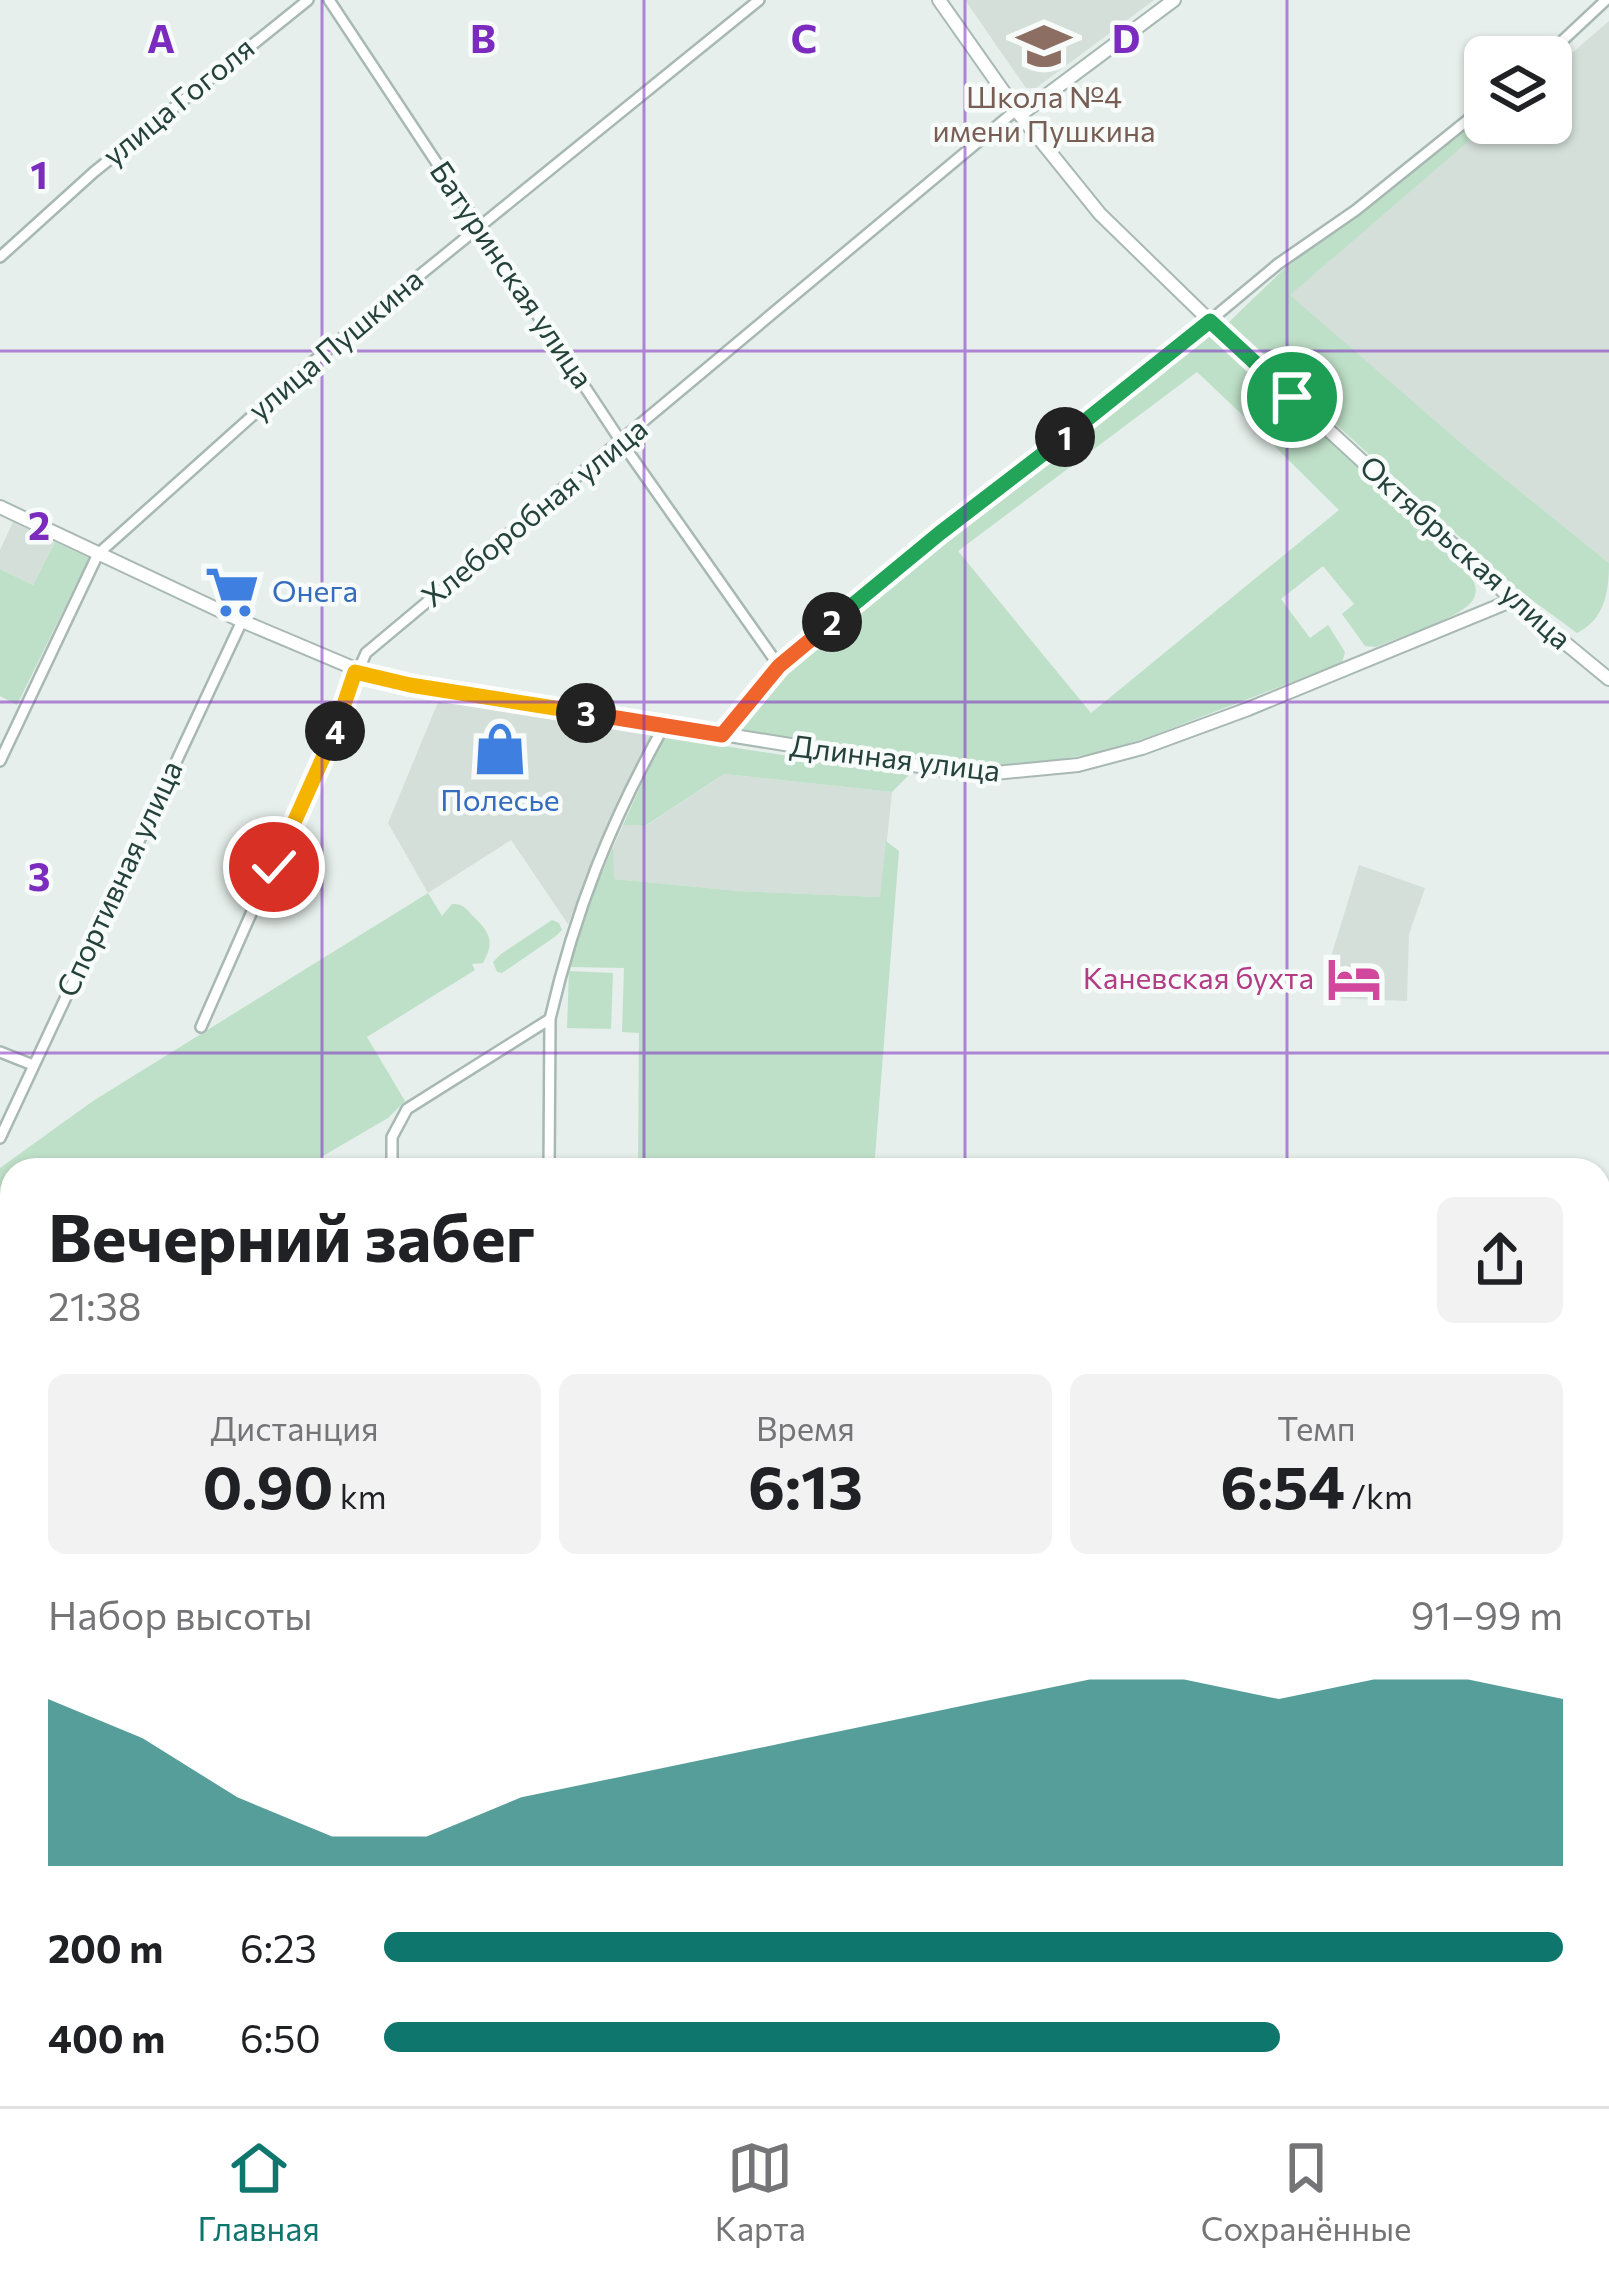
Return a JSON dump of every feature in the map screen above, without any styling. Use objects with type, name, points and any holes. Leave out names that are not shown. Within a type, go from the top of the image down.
[{"type":"street","name":"улица Гоголя","points":[[0,257],[110,159],[308,0]]},
{"type":"street","name":"Батуринская улица","points":[[329,0],[622,443],[779,666]]},
{"type":"street","name":"улица Пушкина","points":[[0,761],[98,554],[293,379],[759,0]]},
{"type":"street","name":"Октябрьская улица","points":[[939,0],[1018,112],[1092,205],[1210,321],[1513,600],[1609,679]]},
{"type":"street","name":"Хлеборобная улица","points":[[201,1027],[346,706],[355,672],[376,644],[1018,112],[1174,0]]},
{"type":"street","points":[[1567,36],[1606,0]]},
{"type":"street","points":[[722,735],[779,666],[940,533],[1464,122]]},
{"type":"street","name":"Длинная улица","points":[[0,507],[355,672],[410,685],[975,775],[1078,765],[1142,748],[1248,710],[1513,600]]},
{"type":"street","name":"Спортивная улица","points":[[0,1138],[242,622]]},
{"type":"street","points":[[549,1158],[550,1019],[578,911],[626,797],[664,726]]},
{"type":"street","points":[[392,1158],[392,1137],[406,1109],[550,1019]]},
{"type":"street","points":[[0,1052],[33,1065]]},
{"type":"shaded area","name":"Школа №4 имени Пушкина","points":[[965,0],[1154,0],[1036,88],[1026,88]]},
{"type":"shaded area","points":[[1609,21],[1609,563],[1289,295],[1465,144],[1572,144],[1572,53]]},
{"type":"shaded area","points":[[13,522],[55,542],[33,585],[0,569],[0,550]]},
{"type":"shaded area","points":[[441,695],[656,729],[613,814],[568,924],[511,840],[428,893],[388,823]]},
{"type":"shaded area","points":[[724,774],[892,792],[881,897],[613,879],[613,847],[623,825],[646,826]]},
{"type":"shaded area","points":[[1359,865],[1425,888],[1409,934],[1407,1001],[1330,998],[1330,960]]},
{"type":"green space","points":[[1464,128],[1466,144],[1290,295],[1609,563],[1604,604],[1586,627],[1577,633],[1516,588],[1231,329],[1229,322],[1284,269]]},
{"type":"green space","points":[[1204,334],[1212,334],[1281,395],[1280,400],[1251,423],[1197,372],[958,551],[1091,713],[1339,510],[1260,432],[1289,408],[1295,408],[1461,563],[1476,588],[1468,605],[1414,633],[1376,647],[1365,646],[1342,614],[1354,604],[1323,566],[1281,599],[1310,638],[1328,625],[1345,652],[1342,663],[1149,737],[1101,752],[1001,770],[744,734],[741,722],[785,667],[943,536]]},
{"type":"green space","points":[[55,542],[89,558],[17,705],[0,696],[0,569],[33,585]]},
{"type":"green space","points":[[668,737],[909,775],[892,792],[724,774],[645,826],[623,825],[661,741]]},
{"type":"green space","points":[[886,841],[899,851],[875,1158],[638,1158],[639,1033],[622,1032],[624,968],[569,967],[580,924],[613,847],[614,879],[880,897]]},
{"type":"green space","points":[[428,893],[442,916],[452,904],[460,905],[485,929],[490,944],[483,963],[472,964],[475,970],[367,1037],[405,1101],[388,1118],[320,1158],[14,1158],[93,1101]]},
{"type":"green space","points":[[552,920],[562,930],[556,936],[497,972],[493,962],[501,954]]},
{"type":"green space","points":[[569,971],[613,973],[611,1029],[567,1028]]},
{"type":"place","name":"Школа №4 имени Пушкина","points":[[1044,46]]},
{"type":"place","name":"Онега","points":[[232,592]]},
{"type":"place","name":"Полесье","points":[[500,749]]},
{"type":"place","name":"Каневская бухта","points":[[1354,979]]},
{"type":"route","points":[[274,867],[346,706],[355,672],[722,735],[779,666],[1210,321],[1292,397]]}]
